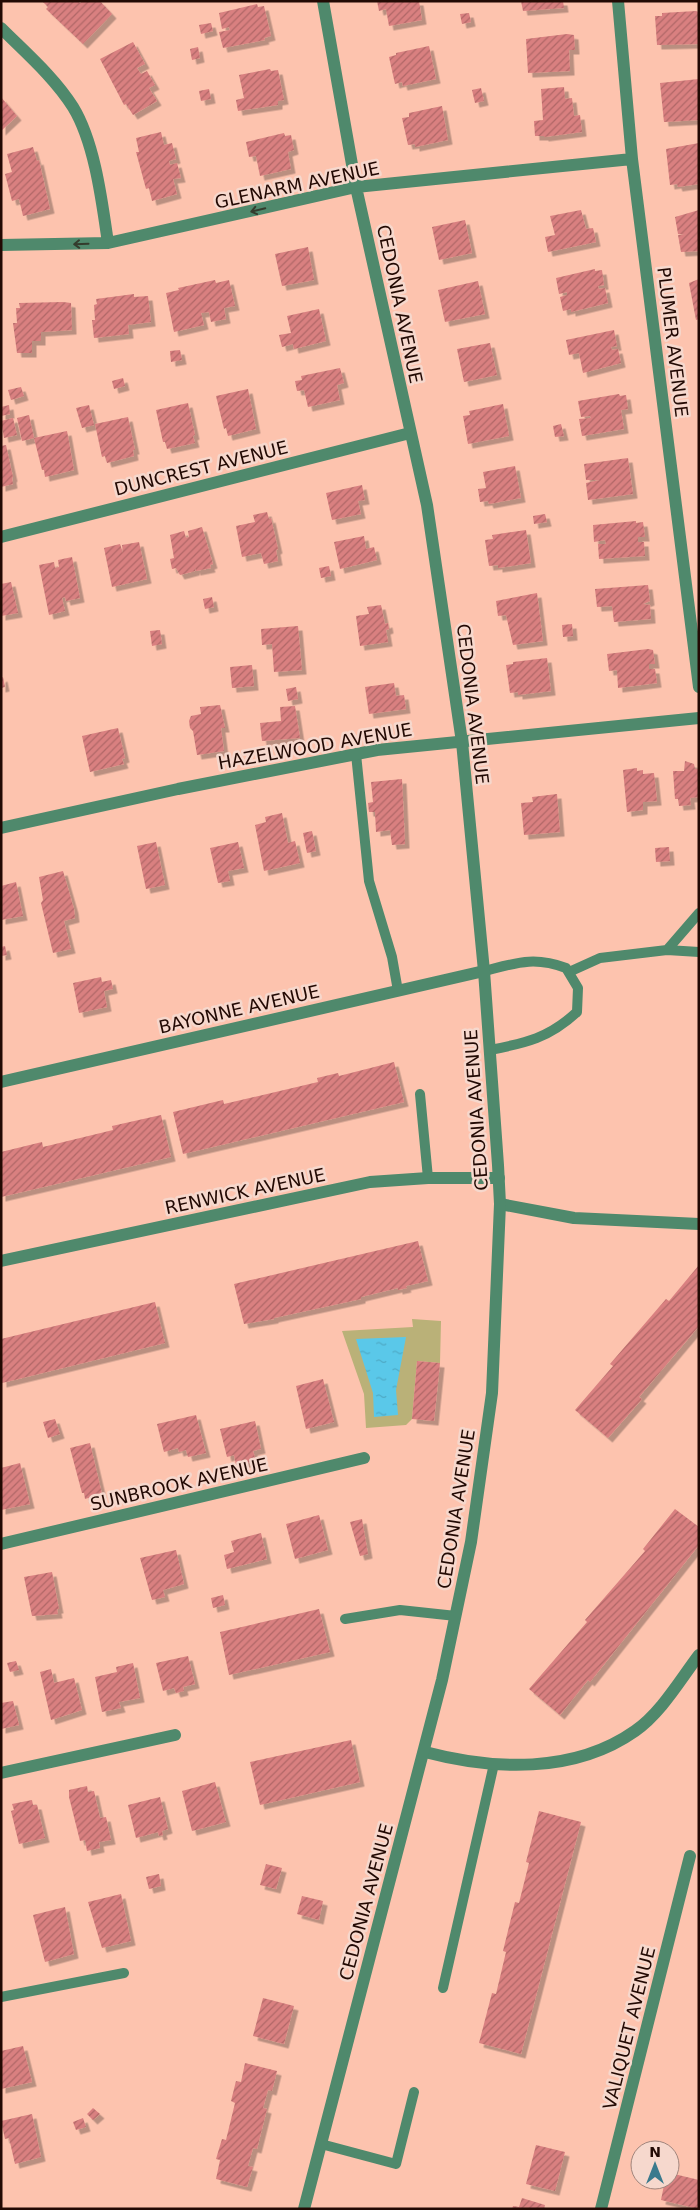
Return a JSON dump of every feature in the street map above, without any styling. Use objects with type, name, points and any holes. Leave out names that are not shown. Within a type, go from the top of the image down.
[{"type":"street","name":"CEDONIA AVENUE","points":[[304,2209],[425,1752],[471,1542],[492,1393],[500,1204],[484,971],[462,742],[427,505],[356,187],[323,1]]},
{"type":"street","name":"PLUMER AVENUE","points":[[618,1],[632,158],[699,688]]},
{"type":"street","points":[[1,28],[45,71],[74,108],[92,156],[108,243]]},
{"type":"street","name":"GLENARM AVENUE","points":[[1,245],[108,243],[356,187],[632,158]]},
{"type":"street","name":"DUNCREST AVENUE","points":[[1,537],[410,433]]},
{"type":"street","name":"HAZELWOOD AVENUE","points":[[1,828],[178,789],[406,746],[699,718]]},
{"type":"street","name":"BAYONNE AVENUE","points":[[1,1082],[484,971]]},
{"type":"street","name":"RENWICK AVENUE","points":[[1,1261],[370,1182],[428,1178],[499,1178]]},
{"type":"street","points":[[500,1204],[574,1218],[699,1224]]},
{"type":"street","name":"SUNBROOK AVENUE","points":[[1,1544],[364,1458]]},
{"type":"street","points":[[425,1752],[455,1760],[515,1766],[541,1764],[605,1748],[636,1730],[663,1703],[699,1655]]},
{"type":"street","points":[[1,1773],[175,1735]]},
{"type":"street","name":"VALIQUET AVENUE","points":[[602,2209],[690,1856]]},
{"type":"lane","points":[[356,754],[369,881],[392,957],[398,991]]},
{"type":"lane","points":[[667,950],[699,913]]},
{"type":"lane","points":[[569,972],[600,958],[667,950],[699,952]]},
{"type":"lane","points":[[484,971],[522,962],[547,961],[566,968],[578,988],[577,1012],[560,1028],[530,1042],[490,1050]]},
{"type":"lane","points":[[420,1094],[428,1178]]},
{"type":"lane","points":[[345,1619],[400,1610],[456,1616]]},
{"type":"lane","points":[[443,1988],[494,1764]]},
{"type":"lane","points":[[1,1997],[124,1973]]},
{"type":"lane","points":[[321,2144],[396,2164],[414,2092]]},
{"type":"shaded area","points":[[412,1319],[441,1321],[440,1363],[417,1361],[412,1419],[406,1425],[366,1428],[364,1394],[342,1331],[413,1327]]},
{"type":"water","points":[[406,1337],[396,1390],[398,1415],[374,1417],[373,1393],[356,1339]]},
{"type":"building","points":[[42,1],[78,1],[80,3],[83,1],[100,1],[112,14],[83,44],[46,9],[48,7]]},
{"type":"building","points":[[377,1],[419,1],[422,20],[389,26],[386,9],[379,11]]},
{"type":"building","points":[[521,1],[563,1],[564,8],[523,11]]},
{"type":"building","points":[[257,4],[258,7],[264,6],[271,36],[264,38],[265,40],[223,48],[219,32],[230,30],[229,27],[222,29],[219,13]]},
{"type":"building","points":[[699,12],[699,44],[657,45],[655,16],[662,16],[662,13]]},
{"type":"building","points":[[469,13],[471,22],[462,24],[460,14]]},
{"type":"building","points":[[211,23],[213,31],[201,34],[199,25]]},
{"type":"building","points":[[567,34],[574,35],[575,50],[569,50],[570,71],[528,73],[526,39]]},
{"type":"building","points":[[133,42],[145,64],[137,68],[141,74],[147,71],[155,85],[149,88],[157,101],[133,115],[126,104],[124,105],[100,59]]},
{"type":"building","points":[[429,46],[436,79],[403,86],[402,82],[395,84],[389,57],[396,55],[396,53]]},
{"type":"building","points":[[198,47],[200,58],[192,60],[190,49]]},
{"type":"building","points":[[270,69],[271,71],[278,70],[284,100],[278,101],[278,105],[238,111],[236,100],[244,98],[239,75]]},
{"type":"building","points":[[699,79],[699,120],[664,122],[660,83]]},
{"type":"building","points":[[564,87],[565,99],[572,98],[574,116],[580,115],[582,132],[544,137],[535,136],[534,121],[543,120],[541,89]]},
{"type":"building","points":[[481,88],[484,101],[475,103],[472,90]]},
{"type":"building","points":[[209,89],[211,99],[201,101],[199,91]]},
{"type":"building","points":[[1,97],[17,116],[1,131]]},
{"type":"building","points":[[442,106],[448,140],[415,147],[415,144],[408,145],[402,118],[409,117],[409,113]]},
{"type":"building","points":[[161,132],[164,145],[172,143],[176,159],[169,161],[170,165],[177,163],[181,178],[173,179],[177,194],[152,201],[149,188],[146,189],[136,152],[139,152],[136,138]]},
{"type":"building","points":[[284,133],[285,136],[291,135],[294,150],[288,152],[291,169],[260,176],[256,156],[249,157],[246,142]]},
{"type":"building","points":[[699,143],[699,184],[678,187],[677,184],[670,185],[666,149]]},
{"type":"building","points":[[33,147],[37,161],[39,160],[50,209],[23,216],[19,199],[12,201],[5,174],[12,172],[7,154]]},
{"type":"building","points":[[581,210],[586,229],[593,228],[596,242],[548,252],[545,237],[555,235],[550,216]]},
{"type":"building","points":[[699,210],[699,251],[681,252],[678,235],[685,234],[678,234],[675,217]]},
{"type":"building","points":[[465,220],[472,253],[439,260],[432,227]]},
{"type":"building","points":[[308,247],[314,280],[282,286],[275,254]]},
{"type":"building","points":[[595,269],[595,271],[602,270],[604,285],[598,286],[599,289],[605,288],[608,303],[571,312],[571,309],[563,311],[560,297],[567,295],[567,292],[559,294],[556,278]]},
{"type":"building","points":[[699,279],[699,319],[696,320],[689,283]]},
{"type":"building","points":[[215,280],[216,283],[229,280],[235,306],[224,308],[226,319],[211,322],[209,312],[201,313],[204,325],[174,332],[166,293],[179,290],[178,288]]},
{"type":"building","points":[[478,281],[485,314],[445,322],[438,290]]},
{"type":"building","points":[[134,294],[134,297],[148,296],[151,322],[128,325],[129,334],[94,338],[92,320],[95,320],[94,305],[97,304],[96,299]]},
{"type":"building","points":[[19,303],[71,303],[72,330],[41,332],[41,341],[32,341],[32,353],[17,353],[13,323],[17,323],[16,308],[20,308]]},
{"type":"building","points":[[319,309],[326,341],[294,349],[293,344],[282,347],[279,335],[291,333],[287,316]]},
{"type":"building","points":[[614,330],[617,346],[611,347],[612,350],[618,349],[621,363],[583,373],[579,353],[569,355],[566,340]]},
{"type":"building","points":[[490,343],[497,375],[464,382],[457,349]]},
{"type":"building","points":[[180,350],[182,360],[171,362],[170,351]]},
{"type":"building","points":[[340,368],[344,383],[337,385],[340,400],[308,407],[304,390],[297,391],[295,381],[302,380],[301,376]]},
{"type":"building","points":[[123,378],[125,386],[114,389],[112,381]]},
{"type":"building","points":[[21,387],[24,396],[11,400],[8,390]]},
{"type":"building","points":[[248,389],[256,429],[228,436],[226,428],[224,429],[216,396]]},
{"type":"building","points":[[619,394],[620,396],[626,395],[628,409],[621,410],[624,429],[582,436],[579,419],[591,418],[590,416],[581,417],[578,401]]},
{"type":"building","points":[[188,403],[195,443],[167,449],[165,442],[163,442],[156,410]]},
{"type":"building","points":[[503,404],[509,436],[468,444],[463,416],[470,415],[469,411]]},
{"type":"building","points":[[9,405],[10,414],[1,416],[1,407]]},
{"type":"building","points":[[89,405],[94,425],[82,428],[76,408]]},
{"type":"building","points":[[29,415],[34,438],[22,441],[17,418]]},
{"type":"building","points":[[128,417],[135,450],[133,450],[134,456],[107,463],[105,456],[102,457],[95,424]]},
{"type":"building","points":[[13,418],[17,435],[4,438],[1,421]]},
{"type":"building","points":[[561,424],[564,436],[555,437],[553,426]]},
{"type":"building","points":[[67,431],[74,470],[45,477],[34,438]]},
{"type":"building","points":[[6,445],[13,484],[1,487],[1,446]]},
{"type":"building","points":[[628,458],[633,494],[588,500],[586,483],[600,480],[586,480],[584,464]]},
{"type":"building","points":[[515,466],[521,498],[489,504],[488,501],[480,502],[478,489],[486,488],[483,472]]},
{"type":"building","points":[[362,485],[365,500],[358,501],[361,514],[332,520],[326,493]]},
{"type":"building","points":[[267,512],[269,519],[271,518],[278,549],[276,550],[278,561],[264,564],[261,553],[242,557],[236,526],[255,522],[253,515]]},
{"type":"building","points":[[545,514],[547,522],[534,524],[533,516]]},
{"type":"building","points":[[636,521],[636,523],[643,522],[645,537],[638,537],[638,542],[644,542],[645,556],[599,559],[598,544],[606,544],[605,540],[594,542],[593,525]]},
{"type":"building","points":[[202,527],[213,564],[210,565],[211,568],[196,571],[195,568],[195,571],[180,575],[176,568],[172,569],[170,559],[174,558],[170,535],[184,531],[186,538],[189,537],[188,531]]},
{"type":"building","points":[[526,530],[531,563],[498,568],[498,565],[489,566],[485,540],[493,539],[492,535]]},
{"type":"building","points":[[364,536],[366,549],[374,547],[377,560],[340,569],[334,542]]},
{"type":"building","points":[[139,542],[147,579],[112,587],[104,548],[120,544],[123,553],[122,545]]},
{"type":"building","points":[[72,557],[80,598],[66,601],[65,597],[62,598],[65,611],[49,615],[39,565],[54,562],[55,568],[59,567],[58,560]]},
{"type":"building","points":[[329,566],[331,576],[321,578],[319,568]]},
{"type":"building","points":[[11,582],[18,613],[1,616],[1,584]]},
{"type":"building","points":[[648,585],[650,601],[643,604],[650,605],[651,619],[614,622],[612,606],[597,607],[595,589]]},
{"type":"building","points":[[537,593],[543,641],[513,645],[506,615],[498,616],[496,601]]},
{"type":"building","points":[[212,597],[214,607],[205,609],[203,599]]},
{"type":"building","points":[[381,605],[385,624],[388,623],[389,629],[386,630],[388,642],[360,646],[356,616],[369,614],[367,607]]},
{"type":"building","points":[[572,624],[573,636],[563,637],[562,625]]},
{"type":"building","points":[[298,626],[302,670],[274,672],[272,644],[262,645],[261,629]]},
{"type":"building","points":[[160,630],[162,644],[152,646],[150,631]]},
{"type":"building","points":[[653,650],[655,664],[649,664],[649,669],[655,669],[657,683],[618,688],[617,670],[609,671],[607,654]]},
{"type":"building","points":[[547,658],[551,691],[518,695],[518,692],[510,693],[506,665],[513,664],[513,662]]},
{"type":"building","points":[[252,665],[254,686],[232,688],[230,667]]},
{"type":"building","points":[[3,677],[5,687],[1,688],[1,678]]},
{"type":"building","points":[[394,683],[396,696],[404,695],[406,709],[369,714],[365,687]]},
{"type":"building","points":[[296,687],[298,699],[288,701],[286,689]]},
{"type":"building","points":[[220,705],[225,728],[221,728],[224,751],[197,755],[193,731],[190,728],[189,721],[191,716],[201,714],[200,707]]},
{"type":"building","points":[[295,706],[300,738],[262,741],[260,723],[281,721],[280,707]]},
{"type":"building","points":[[118,728],[125,758],[122,759],[124,764],[90,772],[82,736]]},
{"type":"building","points":[[685,761],[694,764],[695,769],[699,769],[699,797],[690,798],[691,805],[679,806],[678,799],[675,799],[673,771],[684,771]]},
{"type":"building","points":[[637,768],[637,771],[643,770],[643,774],[654,773],[657,801],[643,802],[643,810],[627,812],[623,770]]},
{"type":"building","points":[[402,779],[405,844],[392,845],[390,830],[376,832],[375,812],[369,812],[368,803],[373,802],[371,782]]},
{"type":"building","points":[[557,794],[560,832],[524,835],[521,803],[533,802],[532,797]]},
{"type":"building","points":[[282,813],[288,843],[295,841],[300,863],[264,871],[255,825],[266,822],[265,817]]},
{"type":"building","points":[[312,831],[316,851],[307,853],[303,833]]},
{"type":"building","points":[[156,842],[165,885],[146,889],[137,846]]},
{"type":"building","points":[[238,842],[244,868],[228,871],[230,881],[218,883],[210,848]]},
{"type":"building","points":[[669,847],[670,861],[656,862],[655,848]]},
{"type":"building","points":[[63,871],[75,918],[64,921],[71,949],[53,953],[41,903],[43,900],[39,877]]},
{"type":"building","points":[[16,882],[23,916],[1,920],[1,886]]},
{"type":"building","points":[[5,946],[7,955],[1,956],[1,947]]},
{"type":"building","points":[[101,977],[102,982],[111,980],[113,989],[104,991],[107,1007],[79,1013],[73,983]]},
{"type":"building","points":[[394,1062],[404,1102],[183,1154],[173,1112],[223,1100],[224,1104],[318,1082],[317,1078],[338,1073],[339,1076]]},
{"type":"building","points":[[161,1115],[171,1157],[1,1197],[1,1152],[42,1142],[43,1147],[113,1130],[112,1126]]},
{"type":"building","points":[[418,1241],[428,1281],[406,1286],[407,1288],[398,1290],[398,1288],[361,1297],[361,1299],[244,1324],[234,1284]]},
{"type":"building","points":[[699,1265],[699,1326],[639,1397],[642,1399],[608,1438],[575,1410],[613,1366],[610,1364],[666,1299],[669,1301]]},
{"type":"building","points":[[155,1302],[165,1343],[2,1383],[1,1339]]},
{"type":"building","points":[[417,1361],[440,1363],[434,1421],[412,1419]]},
{"type":"building","points":[[323,1379],[334,1422],[306,1429],[296,1386]]},
{"type":"building","points":[[196,1415],[206,1453],[188,1457],[186,1450],[179,1452],[178,1448],[164,1452],[157,1424]]},
{"type":"building","points":[[55,1419],[60,1434],[48,1438],[43,1422]]},
{"type":"building","points":[[255,1421],[261,1449],[253,1451],[256,1461],[236,1465],[234,1455],[227,1457],[220,1429]]},
{"type":"building","points":[[90,1443],[102,1494],[85,1499],[70,1448]]},
{"type":"building","points":[[20,1463],[30,1504],[1,1510],[1,1468]]},
{"type":"building","points":[[675,1509],[699,1527],[699,1545],[590,1682],[588,1680],[560,1715],[529,1689],[587,1622],[585,1620],[645,1551],[643,1549]]},
{"type":"building","points":[[319,1515],[328,1550],[295,1559],[286,1524]]},
{"type":"building","points":[[362,1519],[368,1554],[360,1556],[350,1522]]},
{"type":"building","points":[[261,1533],[267,1559],[227,1569],[224,1555],[234,1552],[231,1541]]},
{"type":"building","points":[[176,1550],[184,1584],[163,1590],[165,1597],[152,1600],[140,1558]]},
{"type":"building","points":[[52,1572],[59,1609],[57,1609],[58,1614],[32,1616],[24,1577]]},
{"type":"building","points":[[223,1595],[225,1605],[213,1608],[211,1598]]},
{"type":"building","points":[[319,1609],[330,1652],[229,1675],[220,1632]]},
{"type":"building","points":[[188,1656],[195,1684],[183,1687],[184,1691],[176,1693],[174,1688],[163,1691],[156,1663]]},
{"type":"building","points":[[16,1661],[19,1670],[10,1672],[7,1663]]},
{"type":"building","points":[[133,1663],[140,1698],[119,1702],[121,1708],[102,1712],[95,1677],[117,1672],[116,1667]]},
{"type":"building","points":[[51,1669],[54,1683],[74,1678],[82,1710],[51,1720],[40,1672]]},
{"type":"building","points":[[13,1701],[19,1725],[1,1729],[1,1703]]},
{"type":"building","points":[[351,1740],[360,1782],[260,1805],[250,1762]]},
{"type":"building","points":[[215,1782],[226,1822],[192,1831],[182,1791]]},
{"type":"building","points":[[87,1786],[88,1792],[94,1791],[100,1818],[106,1817],[111,1840],[99,1842],[100,1848],[87,1851],[85,1840],[80,1841],[69,1790]]},
{"type":"building","points":[[160,1797],[168,1829],[162,1831],[163,1835],[159,1836],[158,1832],[136,1838],[128,1805]]},
{"type":"building","points":[[32,1800],[33,1805],[37,1805],[45,1838],[19,1844],[11,1811],[14,1810],[12,1804]]},
{"type":"building","points":[[539,1811],[581,1822],[521,2054],[479,2043],[492,1993],[496,1994],[506,1952],[503,1951],[515,1902],[519,1903],[529,1863],[526,1862]]},
{"type":"building","points":[[266,1864],[282,1868],[276,1889],[260,1885]]},
{"type":"building","points":[[159,1874],[161,1886],[149,1889],[146,1877]]},
{"type":"building","points":[[121,1894],[131,1941],[102,1948],[88,1902]]},
{"type":"building","points":[[302,1896],[323,1901],[319,1920],[297,1914]]},
{"type":"building","points":[[65,1907],[74,1954],[45,1962],[33,1915]]},
{"type":"building","points":[[263,1998],[294,2006],[284,2044],[253,2036]]},
{"type":"building","points":[[23,2046],[32,2082],[1,2089],[1,2051]]},
{"type":"building","points":[[245,2063],[277,2071],[272,2091],[268,2090],[263,2108],[267,2109],[257,2149],[253,2148],[248,2166],[253,2167],[247,2187],[216,2179],[220,2160],[216,2159],[222,2139],[226,2140],[235,2103],[231,2101],[236,2081],[241,2082]]},
{"type":"building","points":[[93,2108],[100,2114],[93,2120],[87,2114]]},
{"type":"building","points":[[32,2114],[41,2157],[15,2164],[9,2138],[5,2139],[1,2121]]},
{"type":"building","points":[[83,2118],[86,2127],[76,2130],[73,2122]]},
{"type":"building","points":[[536,2145],[565,2152],[555,2191],[526,2184]]},
{"type":"building","points":[[680,2175],[699,2180],[699,2209],[661,2200],[663,2190],[680,2190]]},
{"type":"building","points":[[522,2198],[545,2205],[544,2209],[512,2209],[513,2206],[519,2207]]}]
